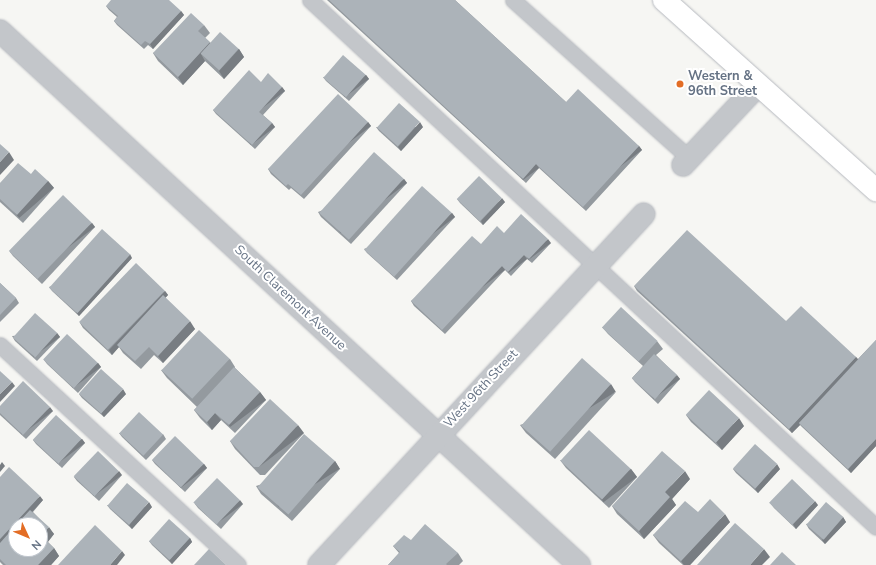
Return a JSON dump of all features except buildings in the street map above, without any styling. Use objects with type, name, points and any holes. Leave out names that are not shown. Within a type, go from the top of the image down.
[{"type":"main road","points":[[664,0],[876,190]]},
{"type":"street","name":"South Claremont Avenue","points":[[0,31],[579,565]]},
{"type":"street","points":[[687,162],[758,85]]},
{"type":"street","name":"West 96th Street","points":[[319,565],[644,214]]},
{"type":"lane","points":[[310,0],[876,527]]},
{"type":"lane","points":[[513,0],[687,162]]},
{"type":"lane","points":[[0,345],[238,565]]},
{"type":"place","name":"Western & 96th Street","points":[[680,84]]}]
